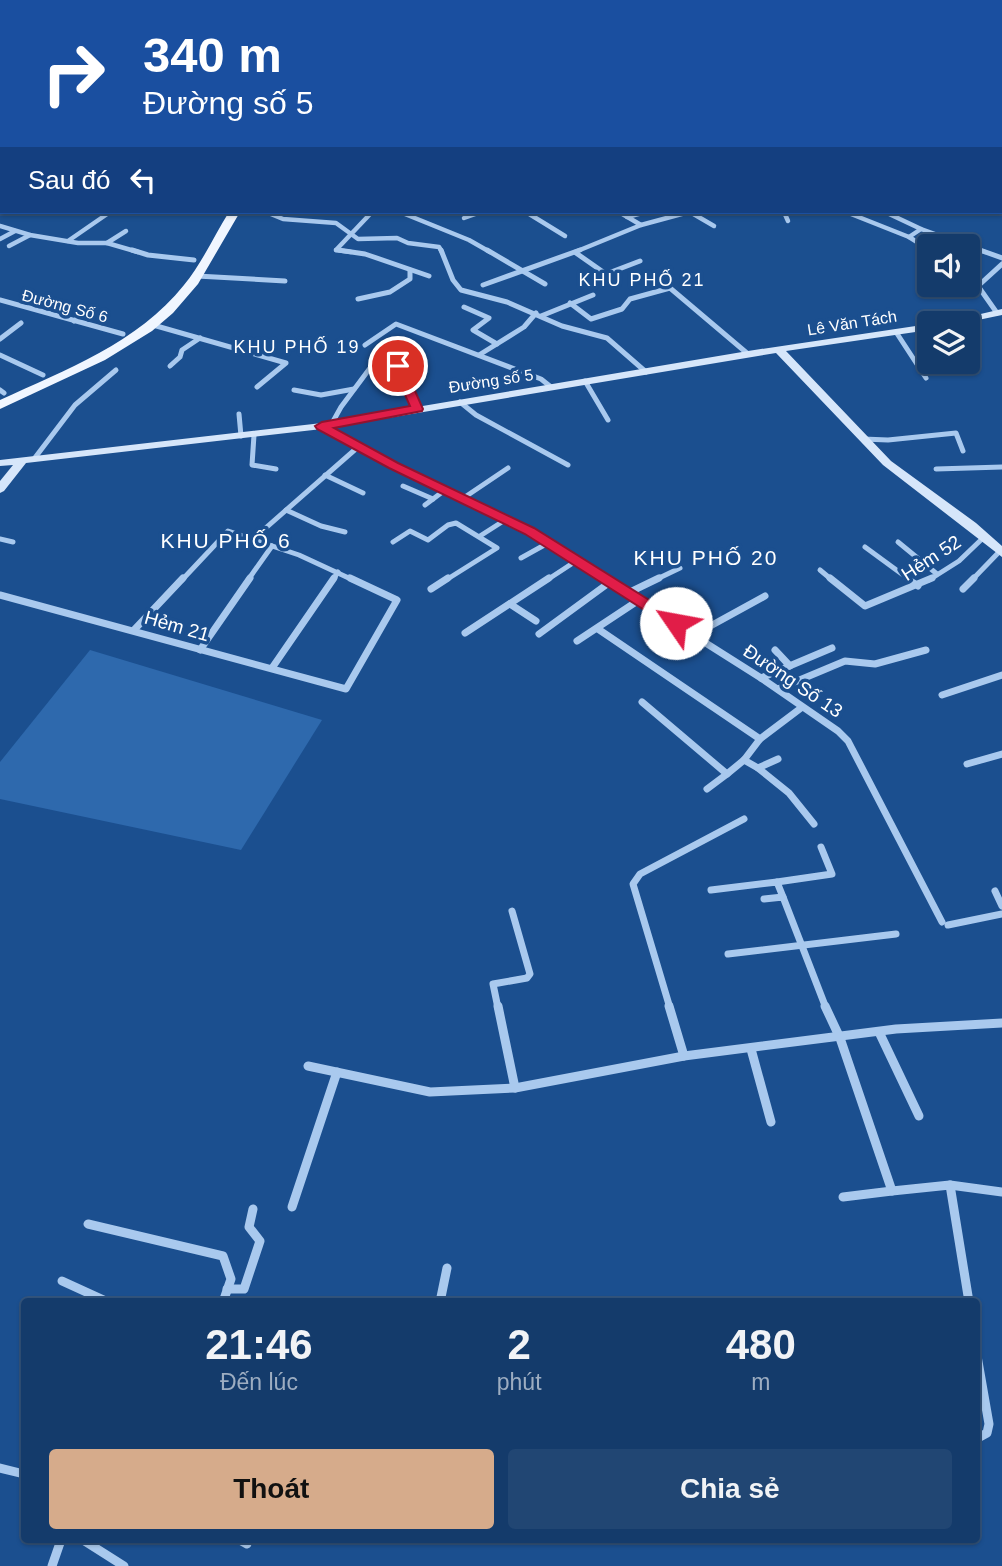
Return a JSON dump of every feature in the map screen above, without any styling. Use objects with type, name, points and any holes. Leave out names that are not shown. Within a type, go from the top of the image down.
[{"type":"main road","points":[[1,396],[123,334],[174,288],[221,214]]},
{"type":"main road","points":[[1,396],[100,357],[153,325],[187,290],[233,214]]},
{"type":"main road","points":[[980,317],[999,313]]},
{"type":"main road","name":"Lê Văn Tách","points":[[779,350],[917,329]]},
{"type":"main road","points":[[779,350],[887,463],[1001,552]]},
{"type":"main road","name":"Đường số 5","points":[[0,463],[326,425],[779,350]]},
{"type":"main road","points":[[0,489],[28,460]]},
{"type":"street","points":[[68,241],[107,214]]},
{"type":"street","points":[[272,214],[284,219],[337,223],[352,236],[364,239],[397,238],[408,243],[439,247],[447,271],[461,290],[507,302],[562,326],[607,338],[646,372]]},
{"type":"street","points":[[370,214],[336,250],[365,254],[429,276]]},
{"type":"street","points":[[405,214],[469,240],[545,284]]},
{"type":"street","points":[[464,219],[476,214]]},
{"type":"street","points":[[529,214],[565,236]]},
{"type":"street","points":[[622,214],[641,225]]},
{"type":"street","points":[[627,217],[638,214]]},
{"type":"street","points":[[483,285],[576,253],[641,225],[682,214]]},
{"type":"street","points":[[693,214],[714,226]]},
{"type":"street","points":[[785,214],[788,221]]},
{"type":"street","points":[[851,214],[917,242]]},
{"type":"street","points":[[888,214],[921,229],[1002,258]]},
{"type":"street","points":[[0,226],[30,235],[107,243],[148,255],[194,260]]},
{"type":"street","points":[[909,237],[921,229]]},
{"type":"street","points":[[0,239],[16,231]]},
{"type":"street","points":[[107,243],[126,231]]},
{"type":"street","points":[[9,246],[30,235]]},
{"type":"street","points":[[576,253],[606,274],[640,261]]},
{"type":"street","points":[[999,313],[978,286],[1002,264]]},
{"type":"street","points":[[358,299],[390,292],[410,279],[410,270]]},
{"type":"street","points":[[197,276],[285,281]]},
{"type":"street","points":[[570,303],[591,319],[622,309],[630,299],[670,288],[748,354]]},
{"type":"street","points":[[479,355],[524,327],[538,314],[593,295]]},
{"type":"street","name":"Đường Số 6","points":[[0,300],[123,334]]},
{"type":"street","points":[[464,307],[489,318],[473,330],[497,344]]},
{"type":"street","points":[[74,321],[89,310]]},
{"type":"street","points":[[0,339],[21,323]]},
{"type":"street","points":[[365,345],[396,324],[541,379],[551,387]]},
{"type":"street","points":[[153,325],[286,363],[257,387]]},
{"type":"street","points":[[896,332],[926,378]]},
{"type":"street","points":[[170,366],[180,357],[182,350],[201,338]]},
{"type":"street","points":[[326,425],[382,352]]},
{"type":"street","points":[[0,355],[43,375]]},
{"type":"street","points":[[400,359],[398,366],[417,409]]},
{"type":"street","points":[[28,460],[75,405],[116,370]]},
{"type":"street","points":[[585,381],[608,420]]},
{"type":"street","points":[[294,390],[321,395],[354,389]]},
{"type":"street","points":[[460,402],[476,415],[568,465]]},
{"type":"street","points":[[240,414],[241,436]]},
{"type":"street","name":"Đường Số 13","points":[[326,425],[358,447],[548,543],[778,689],[801,708],[838,731],[848,741],[945,923],[1002,914]]},
{"type":"street","points":[[862,439],[888,440],[956,433],[963,451]]},
{"type":"street","points":[[254,435],[252,465],[276,469]]},
{"type":"street","points":[[252,540],[358,447]]},
{"type":"street","points":[[936,469],[1002,467]]},
{"type":"street","points":[[461,499],[508,468]]},
{"type":"street","points":[[325,475],[363,493]]},
{"type":"street","points":[[403,486],[433,499]]},
{"type":"street","points":[[425,505],[445,490]]},
{"type":"street","points":[[286,510],[321,526],[345,532]]},
{"type":"street","points":[[480,536],[505,520]]},
{"type":"street","points":[[393,542],[410,531],[428,540],[448,525],[456,523],[498,548],[432,589]]},
{"type":"street","points":[[134,630],[228,531],[299,555],[338,572],[272,668]]},
{"type":"street","name":"Hẻm 52","points":[[820,570],[864,606],[904,594],[918,586],[971,552],[984,537]]},
{"type":"street","points":[[0,539],[13,542]]},
{"type":"street","points":[[898,541],[937,574]]},
{"type":"street","points":[[521,558],[548,543]]},
{"type":"street","points":[[200,650],[272,546]]},
{"type":"street","points":[[865,547],[918,586]]},
{"type":"street","points":[[963,589],[1001,552]]},
{"type":"street","points":[[465,633],[576,561]]},
{"type":"street","points":[[628,593],[680,568]]},
{"type":"street","name":"Hẻm 21","points":[[0,595],[346,689],[397,600],[338,572]]},
{"type":"street","points":[[539,634],[610,582]]},
{"type":"street","points":[[694,635],[765,596]]},
{"type":"street","points":[[577,641],[639,600]]},
{"type":"street","points":[[510,604],[536,621]]},
{"type":"street","points":[[598,629],[760,738]]},
{"type":"street","points":[[761,678],[832,648]]},
{"type":"street","points":[[775,650],[790,666]]},
{"type":"street","points":[[778,689],[845,661],[854,665],[867,664],[926,650]]},
{"type":"street","points":[[942,695],[1002,675]]},
{"type":"street","points":[[642,702],[727,774]]},
{"type":"street","points":[[707,789],[744,760],[760,738],[801,708]]},
{"type":"street","points":[[967,764],[1002,754]]},
{"type":"street","points":[[758,768],[778,759]]},
{"type":"street","points":[[744,760],[782,783],[796,797],[814,824]]},
{"type":"street","points":[[684,1056],[633,884],[640,874],[744,819]]},
{"type":"street","points":[[711,890],[832,874],[832,868],[821,847]]},
{"type":"street","points":[[777,882],[799,944],[840,1038],[892,1192]]},
{"type":"street","points":[[995,891],[1002,906]]},
{"type":"street","points":[[764,899],[783,897]]},
{"type":"street","points":[[512,911],[530,974],[527,978],[493,984],[515,1088]]},
{"type":"street","points":[[728,954],[896,934]]},
{"type":"street","points":[[308,1066],[430,1092],[515,1088],[684,1056],[879,1032],[1002,1023]]},
{"type":"street","points":[[879,1032],[919,1116]]},
{"type":"street","points":[[751,1049],[771,1122]]},
{"type":"street","points":[[292,1207],[337,1072]]},
{"type":"street","points":[[950,1185],[968,1298]]},
{"type":"street","points":[[844,1197],[950,1185],[1002,1192]]},
{"type":"street","points":[[227,1289],[244,1289],[260,1241],[249,1227],[253,1209]]},
{"type":"street","points":[[88,1224],[223,1256],[231,1279],[224,1298]]},
{"type":"street","points":[[441,1298],[447,1268]]},
{"type":"street","points":[[62,1280],[100,1298]]},
{"type":"street","points":[[980,1373],[989,1424],[987,1433],[980,1437]]},
{"type":"street","points":[[0,1468],[21,1471]]},
{"type":"street","points":[[52,1566],[60,1543]]},
{"type":"street","points":[[88,1543],[124,1566]]},
{"type":"shaded area","points":[[90,650],[322,720],[241,850],[0,799],[0,762]]},
{"type":"district","name":"KHU PHỐ 21","points":[[642,280]]},
{"type":"district","name":"KHU PHỐ 19","points":[[297,347]]},
{"type":"district","name":"KHU PHỐ 6","points":[[226,540]]},
{"type":"district","name":"KHU PHỐ 20","points":[[706,557]]},
{"type":"route","points":[[398,366],[417,409],[322,426],[394,466],[529,531],[676,623]]}]
